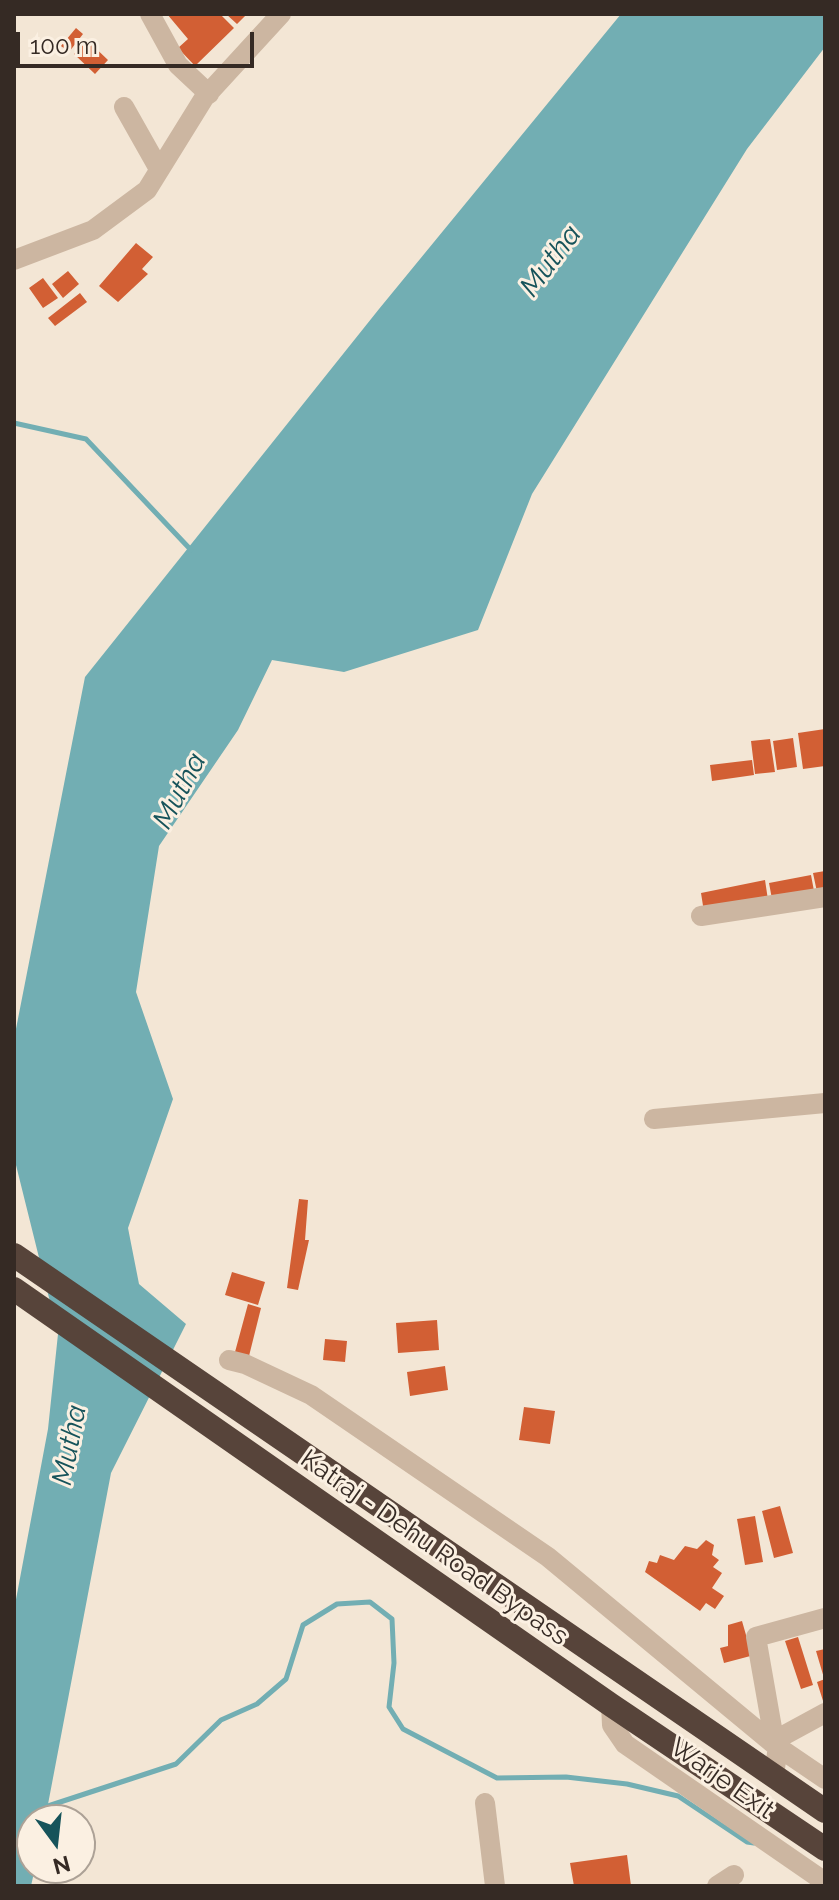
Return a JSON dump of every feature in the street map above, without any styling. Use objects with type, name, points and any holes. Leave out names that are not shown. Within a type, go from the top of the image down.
[{"type":"highway","name":"Katraj - Dehu Road Bypass","points":[[14,1255],[817,1806]]},
{"type":"highway","name":"Katraj - Dehu Road Bypass","points":[[14,1289],[611,1705],[825,1849]]},
{"type":"street","points":[[150,14],[178,65],[209,94]]},
{"type":"street","points":[[14,260],[93,230],[147,190],[209,94],[281,14]]},
{"type":"street","points":[[124,107],[159,169]]},
{"type":"street","points":[[701,916],[825,897]]},
{"type":"street","points":[[654,1119],[825,1103]]},
{"type":"street","points":[[229,1360],[245,1364],[311,1395],[548,1557],[775,1745],[825,1779]]},
{"type":"street","points":[[774,1776],[775,1745],[756,1637],[825,1618]]},
{"type":"street","name":"Warje Exit","points":[[611,1705],[615,1735],[625,1744],[825,1882]]},
{"type":"street","points":[[775,1745],[779,1738],[825,1713]]},
{"type":"street","points":[[485,1803],[495,1886]]},
{"type":"water","name":"Mutha","points":[[621,14],[825,14],[825,47],[747,149],[532,494],[478,630],[344,672],[272,660],[238,730],[159,846],[136,992],[173,1099],[128,1228],[139,1284],[186,1324],[111,1473],[48,1804],[16,1804],[16,1884],[31,1884],[14,1886],[14,1610],[48,1429],[58,1334],[14,1157],[14,1039],[85,677],[379,309]]},
{"type":"building","points":[[167,14],[220,14],[234,28],[195,66],[178,48],[188,39]]},
{"type":"building","points":[[226,14],[247,14],[237,24]]},
{"type":"building","points":[[76,28],[83,34],[69,52],[61,46]]},
{"type":"building","points":[[87,40],[108,60],[95,74],[74,54]]},
{"type":"building","points":[[136,243],[153,257],[142,269],[148,274],[118,302],[99,286]]},
{"type":"building","points":[[68,271],[79,284],[63,298],[52,284]]},
{"type":"building","points":[[43,278],[58,298],[43,308],[29,288]]},
{"type":"building","points":[[80,293],[87,302],[55,326],[48,318]]},
{"type":"building","points":[[825,729],[825,766],[803,769],[798,733]]},
{"type":"building","points":[[793,738],[797,767],[777,770],[773,741]]},
{"type":"building","points":[[770,739],[775,772],[755,774],[751,741]]},
{"type":"building","points":[[752,760],[754,775],[712,781],[710,765]]},
{"type":"building","points":[[825,871],[825,891],[817,892],[813,873]]},
{"type":"building","points":[[811,875],[814,891],[772,899],[769,883]]},
{"type":"building","points":[[765,880],[768,900],[704,912],[701,893]]},
{"type":"building","points":[[299,1199],[308,1200],[305,1240],[309,1240],[298,1290],[287,1288]]},
{"type":"building","points":[[232,1272],[265,1282],[258,1305],[225,1295]]},
{"type":"building","points":[[248,1304],[261,1308],[249,1356],[235,1352]]},
{"type":"building","points":[[437,1320],[439,1350],[398,1353],[396,1323]]},
{"type":"building","points":[[325,1339],[347,1341],[345,1362],[323,1360]]},
{"type":"building","points":[[445,1366],[448,1390],[410,1396],[407,1372]]},
{"type":"building","points":[[524,1407],[555,1411],[550,1444],[519,1440]]},
{"type":"building","points":[[780,1506],[793,1553],[774,1558],[762,1511]]},
{"type":"building","points":[[755,1516],[763,1562],[745,1565],[737,1519]]},
{"type":"building","points":[[706,1540],[714,1545],[712,1555],[719,1560],[713,1567],[722,1573],[712,1588],[724,1596],[715,1609],[706,1603],[700,1611],[645,1572],[649,1561],[657,1563],[660,1555],[674,1560],[685,1546],[697,1549]]},
{"type":"building","points":[[742,1621],[748,1642],[758,1654],[724,1663],[720,1648],[728,1646],[728,1625]]},
{"type":"building","points":[[798,1637],[813,1685],[801,1689],[785,1641]]},
{"type":"building","points":[[825,1649],[825,1678],[824,1678],[816,1651]]},
{"type":"building","points":[[825,1679],[825,1704],[824,1704],[817,1682]]},
{"type":"building","points":[[627,1855],[631,1886],[574,1886],[570,1863]]},
{"type":"waterway","points":[[14,423],[86,439],[191,550]]},
{"type":"waterway","points":[[54,1804],[176,1764],[221,1720],[257,1704],[286,1679],[303,1625],[337,1604],[370,1602],[392,1619],[394,1663],[389,1707],[403,1729],[497,1778],[566,1777],[627,1784],[678,1796],[747,1842],[754,1843]]}]
